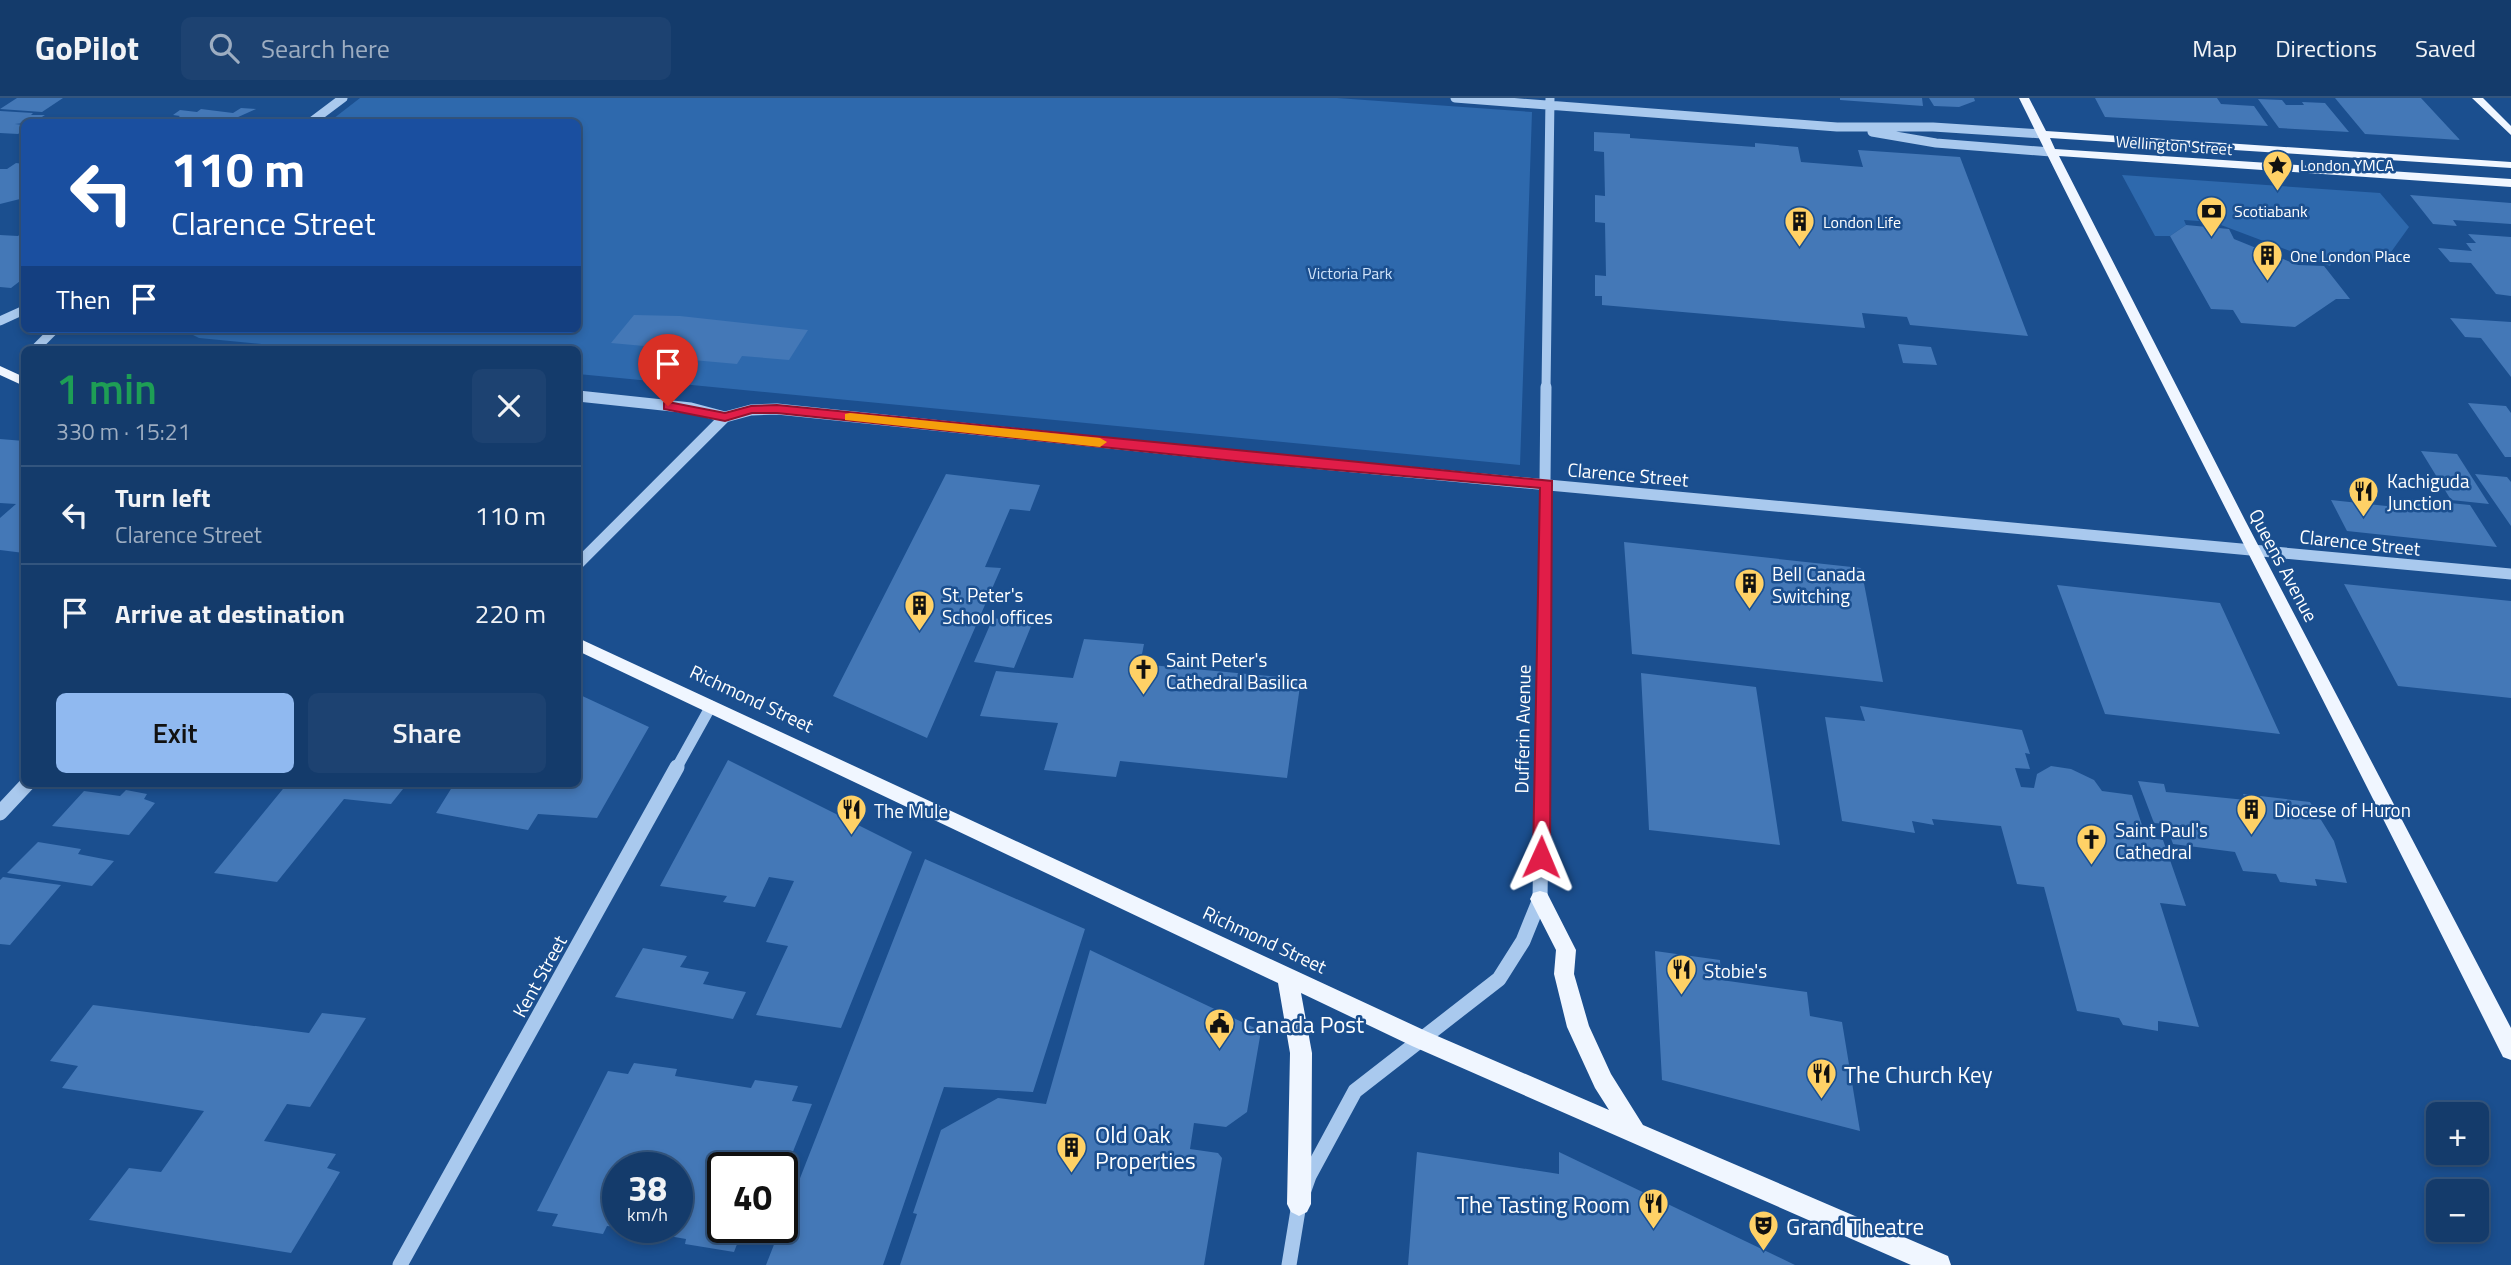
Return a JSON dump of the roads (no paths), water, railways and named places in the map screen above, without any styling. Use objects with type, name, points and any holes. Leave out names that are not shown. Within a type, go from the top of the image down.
[{"type":"main road","name":"Queens Avenue","points":[[2024,98],[2252,550],[2394,819],[2511,1050]]},
{"type":"main road","points":[[2477,98],[2511,132]]},
{"type":"main road","name":"Wellington Street","points":[[2042,134],[2511,165]]},
{"type":"main road","name":"Wellington Street","points":[[2051,152],[2511,183]]},
{"type":"main road","points":[[0,370],[21,380]]},
{"type":"main road","name":"Richmond Street","points":[[581,645],[1420,1039],[1939,1265]]},
{"type":"main road","points":[[1540,899],[1566,950],[1564,974],[1570,1007],[1578,1027],[1603,1081],[1636,1134]]},
{"type":"main road","points":[[1288,977],[1301,1054],[1299,1204]]},
{"type":"street","points":[[315,119],[343,98]]},
{"type":"street","name":"Wellington Street","points":[[1455,98],[1550,101],[1837,127],[1936,143],[2051,152]]},
{"type":"street","name":"Dufferin Avenue","points":[[1289,1265],[1299,1204],[1320,1152],[1354,1091],[1499,979],[1522,941],[1540,899],[1550,101]]},
{"type":"street","name":"Wellington Street","points":[[1837,127],[1933,127],[2042,134]]},
{"type":"street","points":[[0,321],[21,311]]},
{"type":"street","points":[[38,346],[51,333]]},
{"type":"street","name":"Clarence Street","points":[[581,396],[691,408],[725,417],[751,410],[777,409],[1245,457],[2511,574]]},
{"type":"street","points":[[581,561],[725,417]]},
{"type":"street","name":"Kent Street","points":[[400,1265],[711,706]]},
{"type":"street","points":[[0,813],[24,787]]},
{"type":"place","name":"London YMCA","points":[[2277,192]]},
{"type":"place","name":"Scotiabank","points":[[2211,238]]},
{"type":"place","name":"London Life","points":[[1800,249]]},
{"type":"place","name":"One London Place","points":[[2267,283]]},
{"type":"place","name":"Kachiguda Junction","points":[[2364,518]]},
{"type":"place","name":"Bell Canada Switching","points":[[1749,611]]},
{"type":"place","name":"St. Peter's School offices","points":[[919,632]]},
{"type":"place","name":"Saint Peter's Cathedral Basilica","points":[[1143,697]]},
{"type":"place","name":"Diocese of Huron","points":[[2251,836]]},
{"type":"place","name":"The Mule","points":[[851,837]]},
{"type":"place","name":"Saint Paul's Cathedral","points":[[2092,867]]},
{"type":"place","name":"Stobie's","points":[[1681,997]]},
{"type":"place","name":"Canada Post","points":[[1220,1051]]},
{"type":"place","name":"The Church Key","points":[[1821,1101]]},
{"type":"place","name":"Old Oak Properties","points":[[1072,1174]]},
{"type":"place","name":"The Tasting Room","points":[[1653,1231]]},
{"type":"place","name":"Grand Theatre","points":[[1763,1253]]},
{"type":"park label","name":"Victoria Park","points":[[1350,273]]}]
